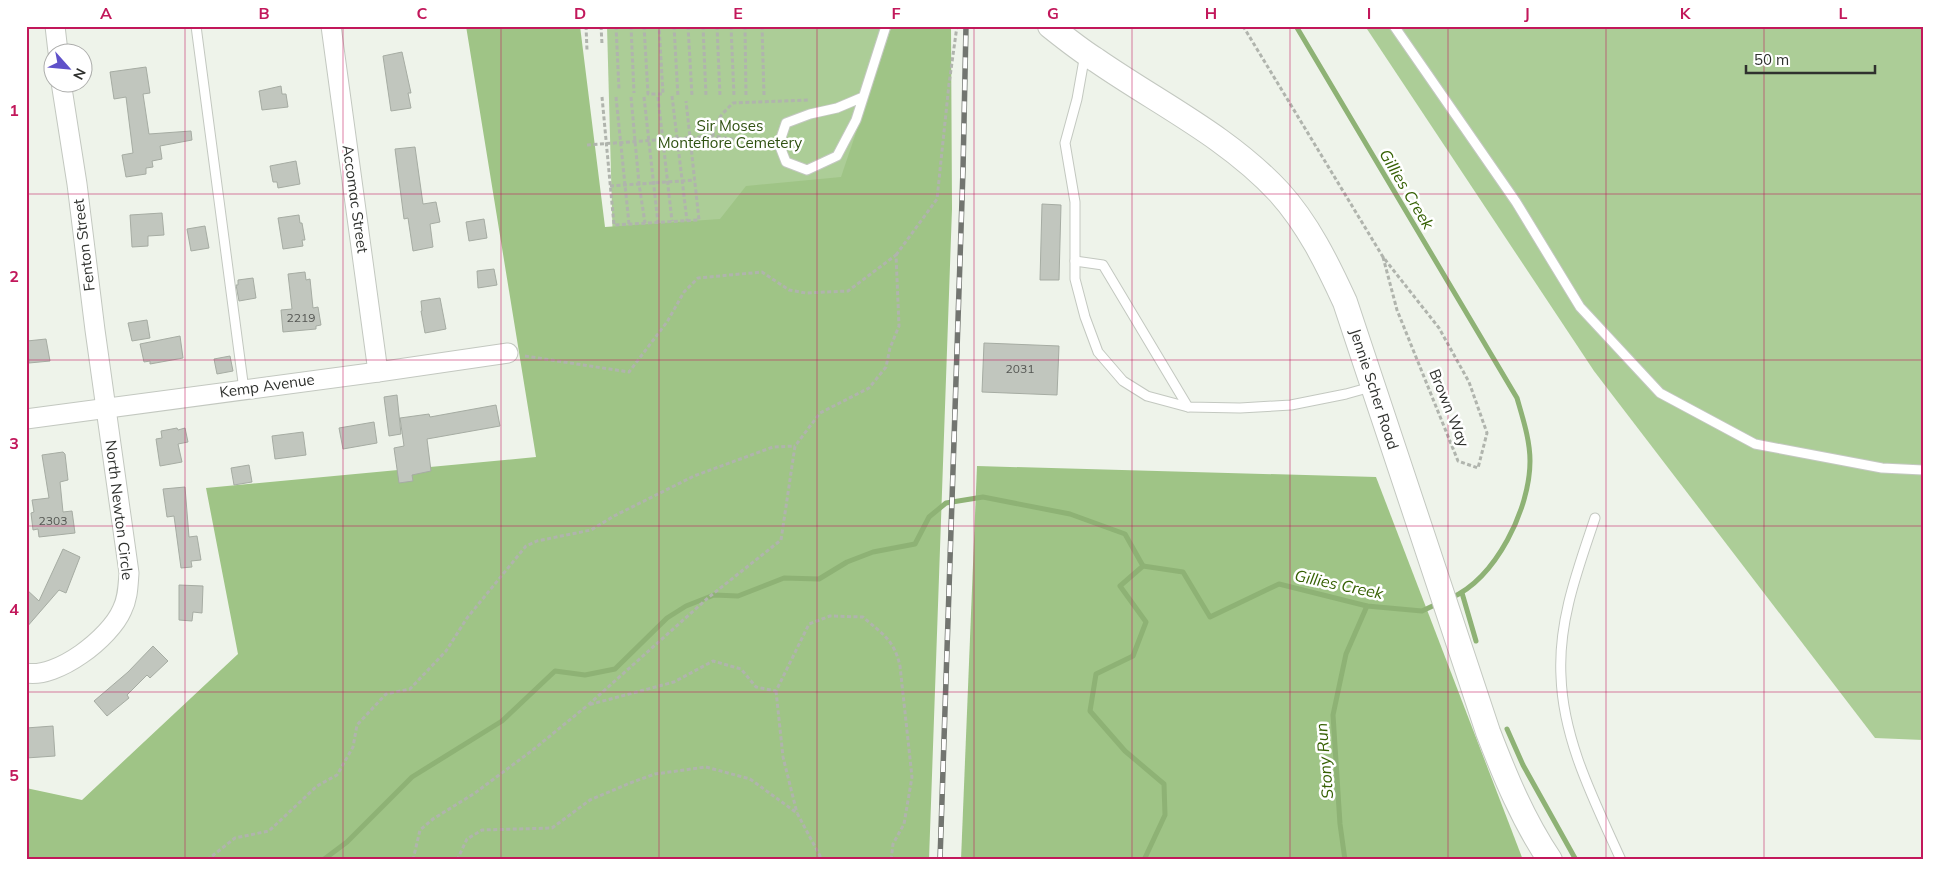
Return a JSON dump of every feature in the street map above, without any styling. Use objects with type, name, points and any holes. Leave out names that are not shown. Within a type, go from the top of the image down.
[{"type":"street","points":[[55,26],[57,42]]},
{"type":"street","name":"Accomac Street","points":[[331,26],[378,372]]},
{"type":"street","name":"Jennie Scher Road","points":[[1050,26],[1085,53],[1222,141],[1263,175],[1281,194],[1316,243],[1330,268],[1345,302],[1459,648],[1506,779],[1546,858]]},
{"type":"street","name":"Fenton Street","points":[[63,92],[106,409]]},
{"type":"street","name":"Kemp Avenue","points":[[26,419],[508,353]]},
{"type":"street","name":"North Newton Circle","points":[[26,673],[44,674],[56,670],[80,654],[100,638],[116,621],[128,594],[129,573],[106,409]]},
{"type":"lane","points":[[196,26],[244,390]]},
{"type":"lane","points":[[863,97],[837,108],[810,114],[786,123],[779,144],[786,162],[807,170],[837,156],[856,120],[886,26]]},
{"type":"lane","points":[[1394,26],[1516,202],[1580,307],[1660,393],[1755,444],[1882,468],[1923,470]]},
{"type":"lane","points":[[1085,53],[1077,99],[1065,143],[1075,202],[1075,279],[1085,317],[1098,352],[1123,381],[1147,396],[1188,407],[1240,408],[1291,405],[1346,394],[1374,386]]},
{"type":"lane","points":[[1076,261],[1103,265],[1188,407]]},
{"type":"lane","points":[[1595,518],[1573,581],[1563,633],[1561,676],[1568,720],[1580,763],[1589,789],[1621,860]]},
{"type":"path","points":[[586,26],[587,50]]},
{"type":"path","points":[[601,26],[602,44]]},
{"type":"path","points":[[616,26],[619,90]]},
{"type":"path","points":[[631,26],[635,142],[638,184],[645,224]]},
{"type":"path","points":[[644,26],[648,94],[663,94],[659,26]]},
{"type":"path","points":[[674,26],[678,97]]},
{"type":"path","points":[[688,26],[692,96]]},
{"type":"path","points":[[703,26],[706,96]]},
{"type":"path","points":[[717,26],[720,96]]},
{"type":"path","points":[[731,26],[734,96]]},
{"type":"path","points":[[745,26],[746,96]]},
{"type":"path","points":[[762,26],[764,95]]},
{"type":"path","points":[[508,353],[629,372],[667,322],[684,292],[698,278],[762,272],[788,290],[806,293],[848,291],[896,255],[937,199],[957,26]]},
{"type":"path","name":"Brown Way","points":[[1243,26],[1383,257],[1439,328],[1469,382],[1487,433],[1478,468],[1458,461],[1397,310],[1383,257]]},
{"type":"path","points":[[658,96],[672,222]]},
{"type":"path","points":[[672,96],[687,220]]},
{"type":"path","points":[[602,97],[614,225],[699,220],[686,101]]},
{"type":"path","points":[[616,97],[630,224]]},
{"type":"path","points":[[644,97],[658,223]]},
{"type":"path","points":[[713,136],[713,129],[719,117],[733,103],[818,100]]},
{"type":"path","points":[[586,145],[713,136],[750,142],[779,144]]},
{"type":"path","points":[[610,186],[695,180]]},
{"type":"path","points":[[412,860],[420,830],[433,819],[475,794],[534,749],[588,705],[709,597],[782,540],[795,446],[820,414],[869,388],[886,367],[898,326],[896,255]]},
{"type":"path","points":[[207,860],[235,838],[269,831],[317,786],[337,775],[353,747],[357,725],[386,694],[410,689],[446,652],[467,618],[526,546],[537,541],[592,530],[614,516],[694,476],[773,447],[795,446]]},
{"type":"path","points":[[820,860],[820,856],[797,813],[783,757],[776,691],[809,624],[830,616],[863,616],[890,640],[897,651],[900,666],[912,777],[904,824],[893,844],[892,860]]},
{"type":"path","points":[[588,705],[674,682],[713,661],[741,669],[756,687],[776,691]]},
{"type":"path","points":[[457,860],[467,839],[482,830],[552,828],[590,800],[630,782],[656,774],[698,768],[706,767],[750,779],[797,813]]},
{"type":"green space","points":[[466,26],[580,26],[605,227],[720,219],[746,186],[841,177],[892,26],[951,26],[952,209],[929,860],[26,860],[26,788],[82,800],[238,654],[206,488],[536,457]]},
{"type":"green space","name":"Sir Moses Montefiore Cemetery","points":[[607,26],[912,26],[917,238],[613,247]]},
{"type":"green space","points":[[1365,26],[1923,26],[1923,740],[1875,738],[1594,371]]},
{"type":"green space","points":[[977,466],[1376,477],[1523,860],[961,860]]},
{"type":"building","points":[[402,52],[411,93],[408,93],[411,108],[391,111],[383,56]]},
{"type":"building","points":[[146,67],[150,93],[143,94],[149,134],[191,131],[192,140],[160,146],[162,159],[152,161],[153,167],[146,168],[146,174],[126,177],[122,155],[133,153],[126,97],[114,99],[110,72]]},
{"type":"building","points":[[281,86],[282,94],[286,94],[288,107],[262,110],[259,91]]},
{"type":"building","points":[[415,147],[423,204],[436,202],[440,222],[430,224],[433,247],[413,251],[408,218],[404,219],[395,149]]},
{"type":"building","points":[[296,161],[300,184],[278,188],[277,182],[273,182],[270,166]]},
{"type":"building","points":[[1042,204],[1061,205],[1059,280],[1040,280]]},
{"type":"building","points":[[162,213],[164,235],[148,236],[148,246],[132,247],[130,215]]},
{"type":"building","points":[[299,215],[305,240],[302,240],[303,246],[283,249],[278,218]]},
{"type":"building","points":[[484,219],[487,238],[469,241],[466,222]]},
{"type":"building","points":[[205,226],[209,248],[191,251],[187,229]]},
{"type":"building","points":[[494,269],[497,285],[478,288],[477,271]]},
{"type":"building","points":[[305,272],[306,280],[310,279],[313,308],[318,307],[321,325],[316,326],[316,329],[283,332],[281,310],[292,309],[288,274]]},
{"type":"building","points":[[253,278],[256,298],[239,301],[236,285],[238,285],[238,280]]},
{"type":"building","points":[[440,298],[446,329],[425,333],[421,301]]},
{"type":"building","points":[[147,320],[150,338],[132,341],[128,323]]},
{"type":"building","points":[[180,336],[183,358],[150,364],[150,361],[144,362],[140,344]]},
{"type":"building","points":[[46,339],[50,361],[29,363],[27,341]]},
{"type":"building","points":[[984,343],[1059,346],[1057,395],[982,392]]},
{"type":"building","points":[[230,356],[233,371],[217,374],[214,359]]},
{"type":"building","points":[[397,395],[401,434],[389,436],[384,397]]},
{"type":"building","points":[[496,405],[500,426],[427,439],[431,471],[412,475],[413,481],[399,483],[394,448],[404,446],[400,418],[429,414],[430,417]]},
{"type":"building","points":[[374,422],[377,443],[343,449],[339,428]]},
{"type":"building","points":[[177,428],[178,430],[185,428],[188,442],[178,444],[182,462],[160,466],[156,439],[162,438],[161,431]]},
{"type":"building","points":[[303,432],[306,455],[275,459],[272,436]]},
{"type":"building","points":[[63,452],[65,454],[68,480],[60,482],[63,512],[72,511],[75,533],[39,537],[38,529],[33,530],[31,513],[34,512],[32,500],[49,498],[42,455]]},
{"type":"building","points":[[249,465],[252,482],[234,485],[231,468]]},
{"type":"building","points":[[185,487],[189,537],[197,536],[201,560],[191,561],[192,567],[181,568],[174,516],[167,517],[163,489]]},
{"type":"building","points":[[63,549],[80,557],[66,593],[59,590],[26,628],[26,589],[39,601]]},
{"type":"building","points":[[179,585],[203,586],[202,613],[193,612],[192,621],[179,620]]},
{"type":"building","points":[[153,646],[168,661],[150,678],[147,675],[127,695],[129,698],[107,716],[94,701],[128,672]]},
{"type":"building","points":[[53,726],[55,756],[26,758],[26,728]]},
{"type":"waterway","name":"Gillies Creek","points":[[1296,26],[1517,398],[1524,422],[1530,461],[1524,500],[1517,520],[1496,559],[1482,575],[1467,588],[1451,598]]},
{"type":"waterway","points":[[323,860],[347,842],[412,777],[502,721],[555,671],[585,675],[615,669],[667,618],[686,606],[714,595],[738,596],[784,578],[819,579],[847,562],[873,552],[915,544],[929,517],[946,503],[983,497],[1070,514],[1125,534],[1143,566]]},
{"type":"waterway","name":"Gillies Creek","points":[[1144,860],[1165,815],[1164,784],[1125,751],[1090,711],[1096,674],[1133,656],[1146,622],[1120,586],[1143,566],[1183,572],[1210,617],[1279,584],[1367,606],[1422,611],[1439,603]]},
{"type":"waterway","points":[[1462,593],[1476,641]]},
{"type":"waterway","name":"Stony Run","points":[[1345,860],[1340,824],[1333,715],[1346,654],[1367,606]]},
{"type":"waterway","points":[[1507,729],[1523,765],[1576,860]]},
{"type":"railway","points":[[940,860],[966,26]]}]
